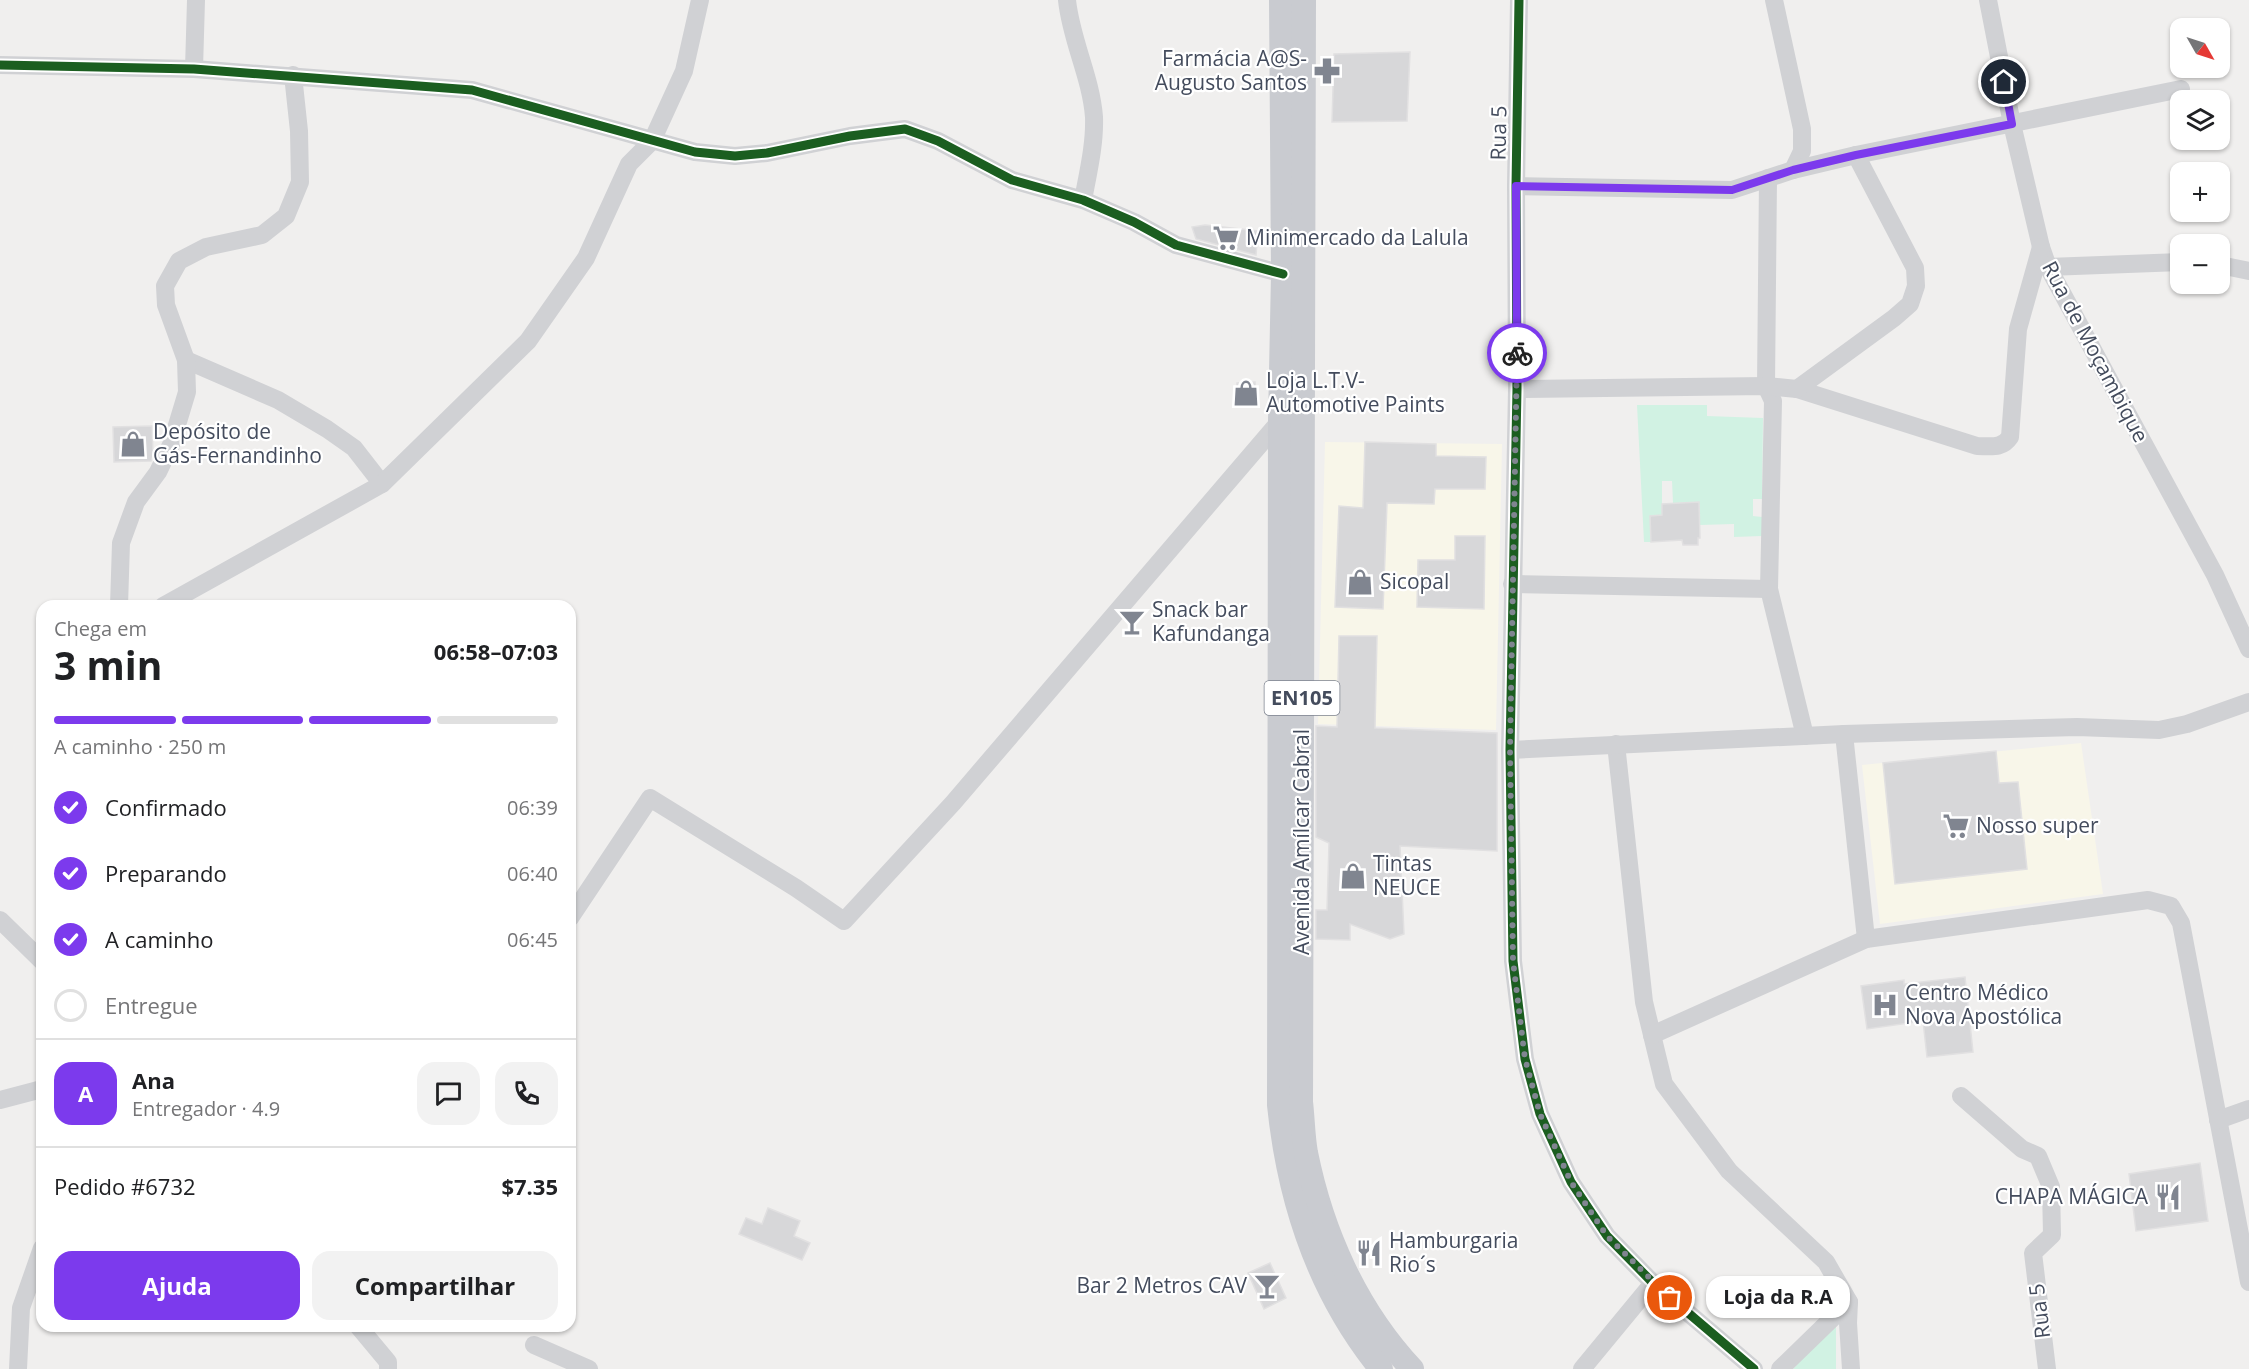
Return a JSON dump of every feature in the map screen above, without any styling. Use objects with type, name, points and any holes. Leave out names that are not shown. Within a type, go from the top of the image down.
[{"type":"main road","name":"Avenida Amílcar Cabral","points":[[1281,0],[1283,274],[1280,421],[1279,1105],[1292,1188],[1313,1252],[1340,1307],[1365,1349],[1381,1369]]},
{"type":"main road","name":"Avenida Amílcar Cabral","points":[[1304,0],[1302,1112],[1306,1151],[1315,1188],[1326,1227],[1341,1264],[1377,1326],[1412,1369]]},
{"type":"street","points":[[194,69],[196,0]]},
{"type":"street","points":[[174,600],[382,484],[528,341],[586,258],[628,164],[652,141],[684,71],[700,0]]},
{"type":"street","points":[[1067,0],[1094,118],[1091,154],[1083,200]]},
{"type":"street","name":"Rua 5","points":[[1519,0],[1516,186],[1517,389],[1510,750],[1513,961],[1525,1059],[1540,1114],[1571,1182],[1607,1236],[1653,1283],[1754,1369]]},
{"type":"street","points":[[1774,0],[1802,129],[1802,151],[1793,170]]},
{"type":"street","name":"Rua de Moçambique","points":[[1988,0],[2012,124],[2041,247],[2048,267],[2215,575],[2249,649]]},
{"type":"street","points":[[0,65],[194,69],[472,90],[695,152],[735,156],[767,153],[850,136],[905,129],[938,141],[1012,180],[1083,200],[1134,222],[1176,245],[1283,274]]},
{"type":"street","points":[[119,600],[121,543],[136,502],[158,472],[171,445],[188,392],[186,360],[166,305],[165,286],[179,261],[206,247],[262,236],[286,216],[300,182],[299,131],[293,75]]},
{"type":"street","points":[[1516,186],[1732,190],[1793,170],[1856,155],[2181,89]]},
{"type":"street","points":[[1797,388],[1894,318],[1910,304],[1916,286],[1916,268],[1856,155]]},
{"type":"street","points":[[1768,178],[1766,386],[1773,401],[1769,590],[1805,736]]},
{"type":"street","points":[[1517,389],[1766,386],[1797,388],[1977,446],[1998,447],[2006,443],[2010,437],[2018,328],[2041,247]]},
{"type":"street","points":[[2048,267],[2170,262]]},
{"type":"street","points":[[2230,267],[2249,271]]},
{"type":"street","points":[[186,360],[278,399],[327,429],[354,448],[382,484]]},
{"type":"street","points":[[576,909],[650,798],[796,888],[844,921],[953,803],[1280,421]]},
{"type":"street","points":[[1512,584],[1769,590]]},
{"type":"street","points":[[1510,750],[1844,734],[2077,728],[2159,730],[2187,724],[2249,702]]},
{"type":"street","points":[[1844,734],[1866,939]]},
{"type":"street","points":[[1616,744],[1644,1002],[1664,1084],[1729,1171],[1826,1262],[1849,1302],[1851,1369]]},
{"type":"street","points":[[1652,1035],[1866,939],[2148,900],[2171,906],[2181,923],[2249,1282]]},
{"type":"street","points":[[0,920],[36,955]]},
{"type":"street","points":[[0,1100],[36,1091]]},
{"type":"street","name":"Rua 5","points":[[1961,1096],[2022,1149],[2038,1156],[2051,1187],[2052,1235],[2033,1253],[2047,1369]]},
{"type":"street","points":[[2218,1120],[2249,1110]]},
{"type":"street","points":[[18,1369],[21,1308],[36,1265]]},
{"type":"street","points":[[1582,1369],[1653,1283]]},
{"type":"street","points":[[1780,1369],[1849,1302]]},
{"type":"street","points":[[363,1332],[388,1362],[388,1369]]},
{"type":"street","points":[[534,1345],[589,1369]]},
{"type":"shaded area","points":[[1325,442],[1502,444],[1496,730],[1318,724]]},
{"type":"shaded area","points":[[2081,743],[2103,894],[1880,924],[1862,765]]},
{"type":"green space","points":[[1637,405],[1707,405],[1707,416],[1763,418],[1762,499],[1753,499],[1753,516],[1762,517],[1762,536],[1734,537],[1734,524],[1700,525],[1699,502],[1673,503],[1672,481],[1662,481],[1662,515],[1650,516],[1651,542],[1644,542]]},
{"type":"green space","points":[[1836,1322],[1836,1369],[1793,1369]]},
{"type":"building","points":[[1410,52],[1407,121],[1332,122],[1334,54]]},
{"type":"building","name":"Minimercado da Lalula","points":[[1205,225],[1258,231],[1256,255],[1196,239],[1192,227]]},
{"type":"building","name":"Loja L.T.V- Automotive Paints","points":[[1255,382],[1256,404],[1237,406],[1237,383]]},
{"type":"building","name":"Depósito de Gás-Fernandinho","points":[[152,426],[153,456],[151,461],[114,462],[113,427]]},
{"type":"building","points":[[1365,442],[1436,444],[1436,456],[1486,457],[1485,489],[1435,489],[1434,504],[1387,503],[1383,609],[1335,607],[1339,506],[1363,508]]},
{"type":"building","points":[[1699,502],[1700,538],[1698,538],[1698,545],[1683,545],[1682,540],[1651,542],[1650,516],[1662,515],[1662,504]]},
{"type":"building","points":[[1455,536],[1485,536],[1484,609],[1417,607],[1418,560],[1455,560]]},
{"type":"building","points":[[1339,636],[1377,636],[1375,728],[1497,733],[1497,851],[1400,846],[1404,934],[1390,939],[1350,924],[1350,940],[1316,939],[1316,910],[1327,910],[1329,843],[1316,837],[1316,726],[1337,727]]},
{"type":"building","name":"Nosso super","points":[[1996,751],[1999,783],[2018,782],[2027,869],[1895,884],[1883,763]]},
{"type":"building","points":[[1965,977],[1973,1052],[1927,1057],[1923,1021],[1867,1029],[1861,986],[1904,980],[1904,984]]},
{"type":"building","name":"CHAPA MÁGICA","points":[[2200,1163],[2208,1221],[2136,1231],[2129,1174]]},
{"type":"building","points":[[768,1208],[800,1221],[794,1236],[810,1243],[802,1260],[739,1234],[746,1218],[762,1224]]},
{"type":"building","name":"Bar 2 Metros CAV","points":[[1270,1263],[1286,1298],[1264,1309],[1248,1273]]},
{"type":"cycle path","points":[[1519,0],[1516,186],[1517,389],[1510,750],[1513,961],[1525,1059],[1540,1114],[1571,1182],[1607,1236],[1653,1283],[1754,1369]]},
{"type":"cycle path","points":[[0,65],[194,69],[472,90],[695,152],[735,156],[767,153],[850,136],[905,129],[938,141],[1012,180],[1083,200],[1134,222],[1176,245],[1283,274]]},
{"type":"way so far","points":[[1517,353],[1510,750],[1513,961],[1525,1059],[1540,1114],[1571,1182],[1607,1236],[1670,1298]]},
{"type":"place","name":"Farmácia A@S- Augusto Santos","points":[[1327,71]]},
{"type":"place","name":"Minimercado da Lalula","points":[[1226,238]]},
{"type":"place","name":"Loja L.T.V- Automotive Paints","points":[[1246,393]]},
{"type":"place","name":"Depósito de Gás-Fernandinho","points":[[133,444]]},
{"type":"place","name":"Sicopal","points":[[1360,582]]},
{"type":"place","name":"Snack bar Kafundanga","points":[[1132,622]]},
{"type":"place","name":"Nosso super","points":[[1956,826]]},
{"type":"place","name":"Tintas NEUCE","points":[[1353,876]]},
{"type":"place","name":"Centro Médico Nova Apostólica","points":[[1885,1005]]},
{"type":"place","name":"CHAPA MÁGICA","points":[[2168,1197]]},
{"type":"place","name":"Hamburgaria Rio´s","points":[[1369,1253]]},
{"type":"place","name":"Bar 2 Metros CAV","points":[[1267,1286]]},
{"type":"place","name":"Loja da R.A","points":[[1670,1298]]},
{"type":"route","points":[[1517,353],[1516,186],[1732,190],[1793,170],[1856,155],[2012,124],[2004,82]]}]
